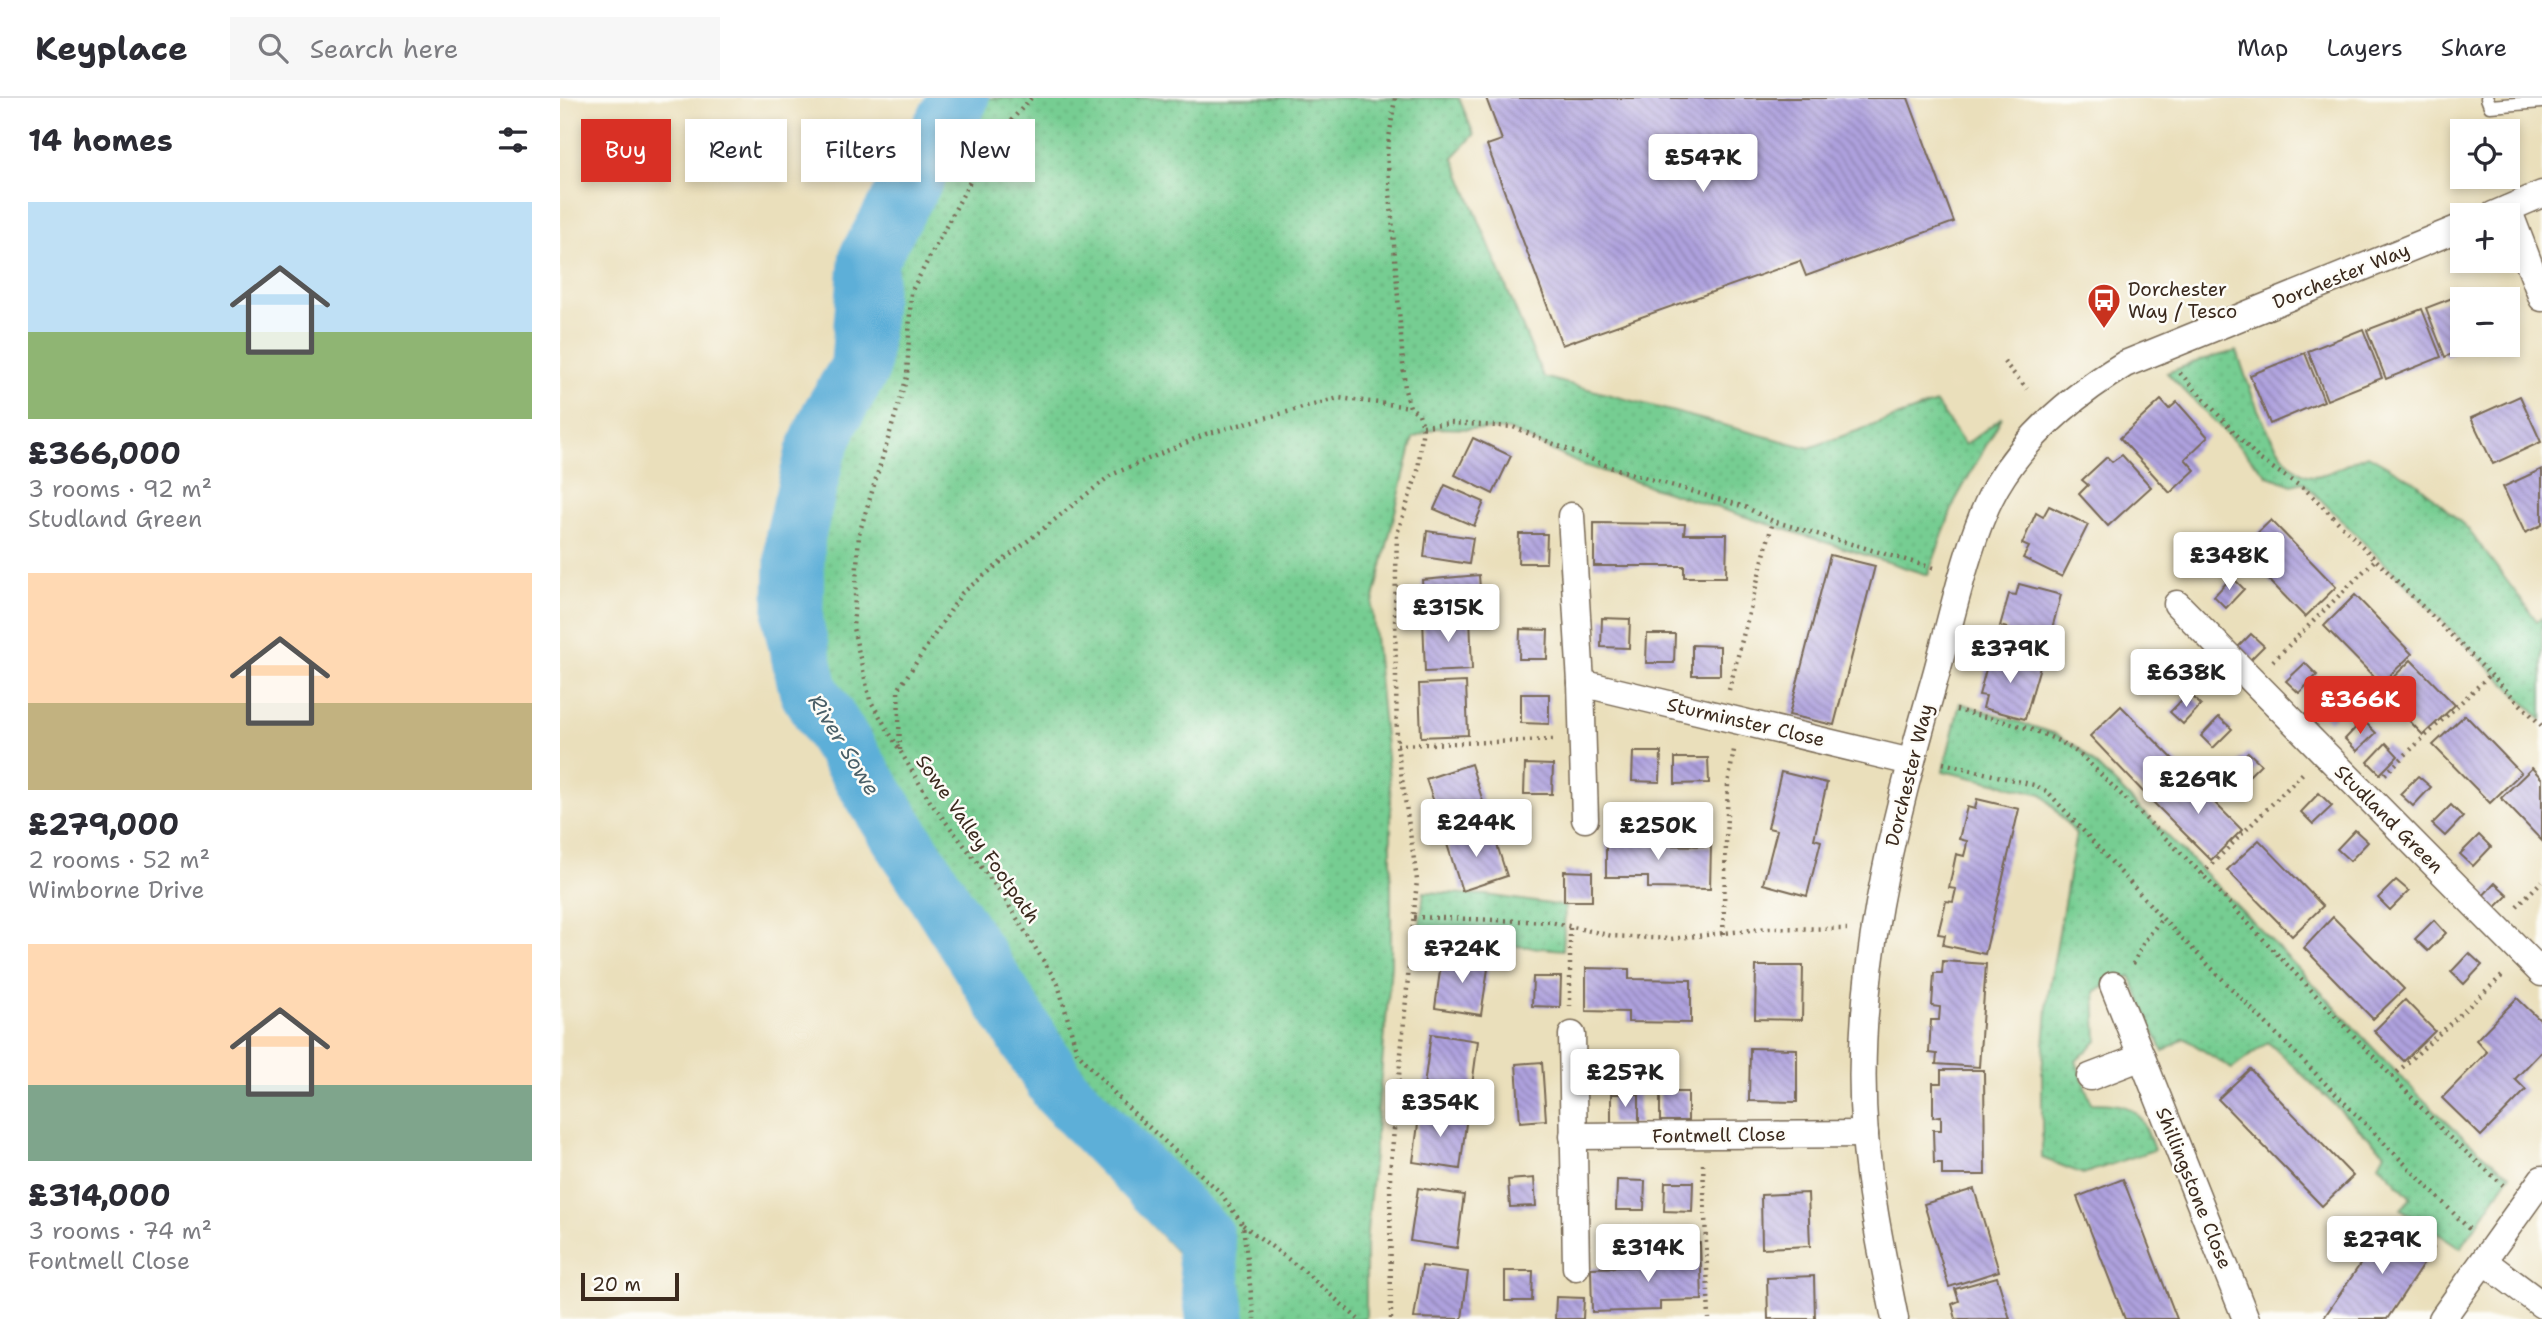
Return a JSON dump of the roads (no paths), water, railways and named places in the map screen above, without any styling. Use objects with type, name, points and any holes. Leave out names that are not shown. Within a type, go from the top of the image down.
[{"type":"street","points":[[2520,203],[2542,194]]},
{"type":"street","name":"Dorchester Way","points":[[1895,1319],[1877,1231],[1865,1134],[1866,999],[1873,932],[1911,762],[1979,526],[1996,488],[2024,448],[2053,415],[2125,364],[2450,232]]},
{"type":"street","points":[[2520,254],[2542,298]]},
{"type":"street","points":[[1570,516],[1581,683],[1585,819]]},
{"type":"street","name":"Studland Green","points":[[2177,604],[2533,964]]},
{"type":"street","name":"Sturminster Close","points":[[1581,683],[1911,762]]},
{"type":"street","name":"Shillingstone Close","points":[[2113,985],[2246,1319]]},
{"type":"street","points":[[1572,1035],[1576,1267]]},
{"type":"street","points":[[2090,1077],[2142,1057]]},
{"type":"street","name":"Fontmell Close","points":[[1573,1136],[1865,1134]]},
{"type":"street","points":[[2442,1319],[2542,1179]]},
{"type":"street","points":[[2489,1256],[2542,1305]]},
{"type":"lane","points":[[2488,102],[2542,102]]},
{"type":"waterway","name":"River Sowe","points":[[959,98],[869,257],[860,368],[831,416],[815,454],[795,537],[793,623],[809,691],[1061,1091],[1204,1237],[1216,1319]]},
{"type":"place","name":"Dorchester Way / Tesco","points":[[2104,330]]}]
